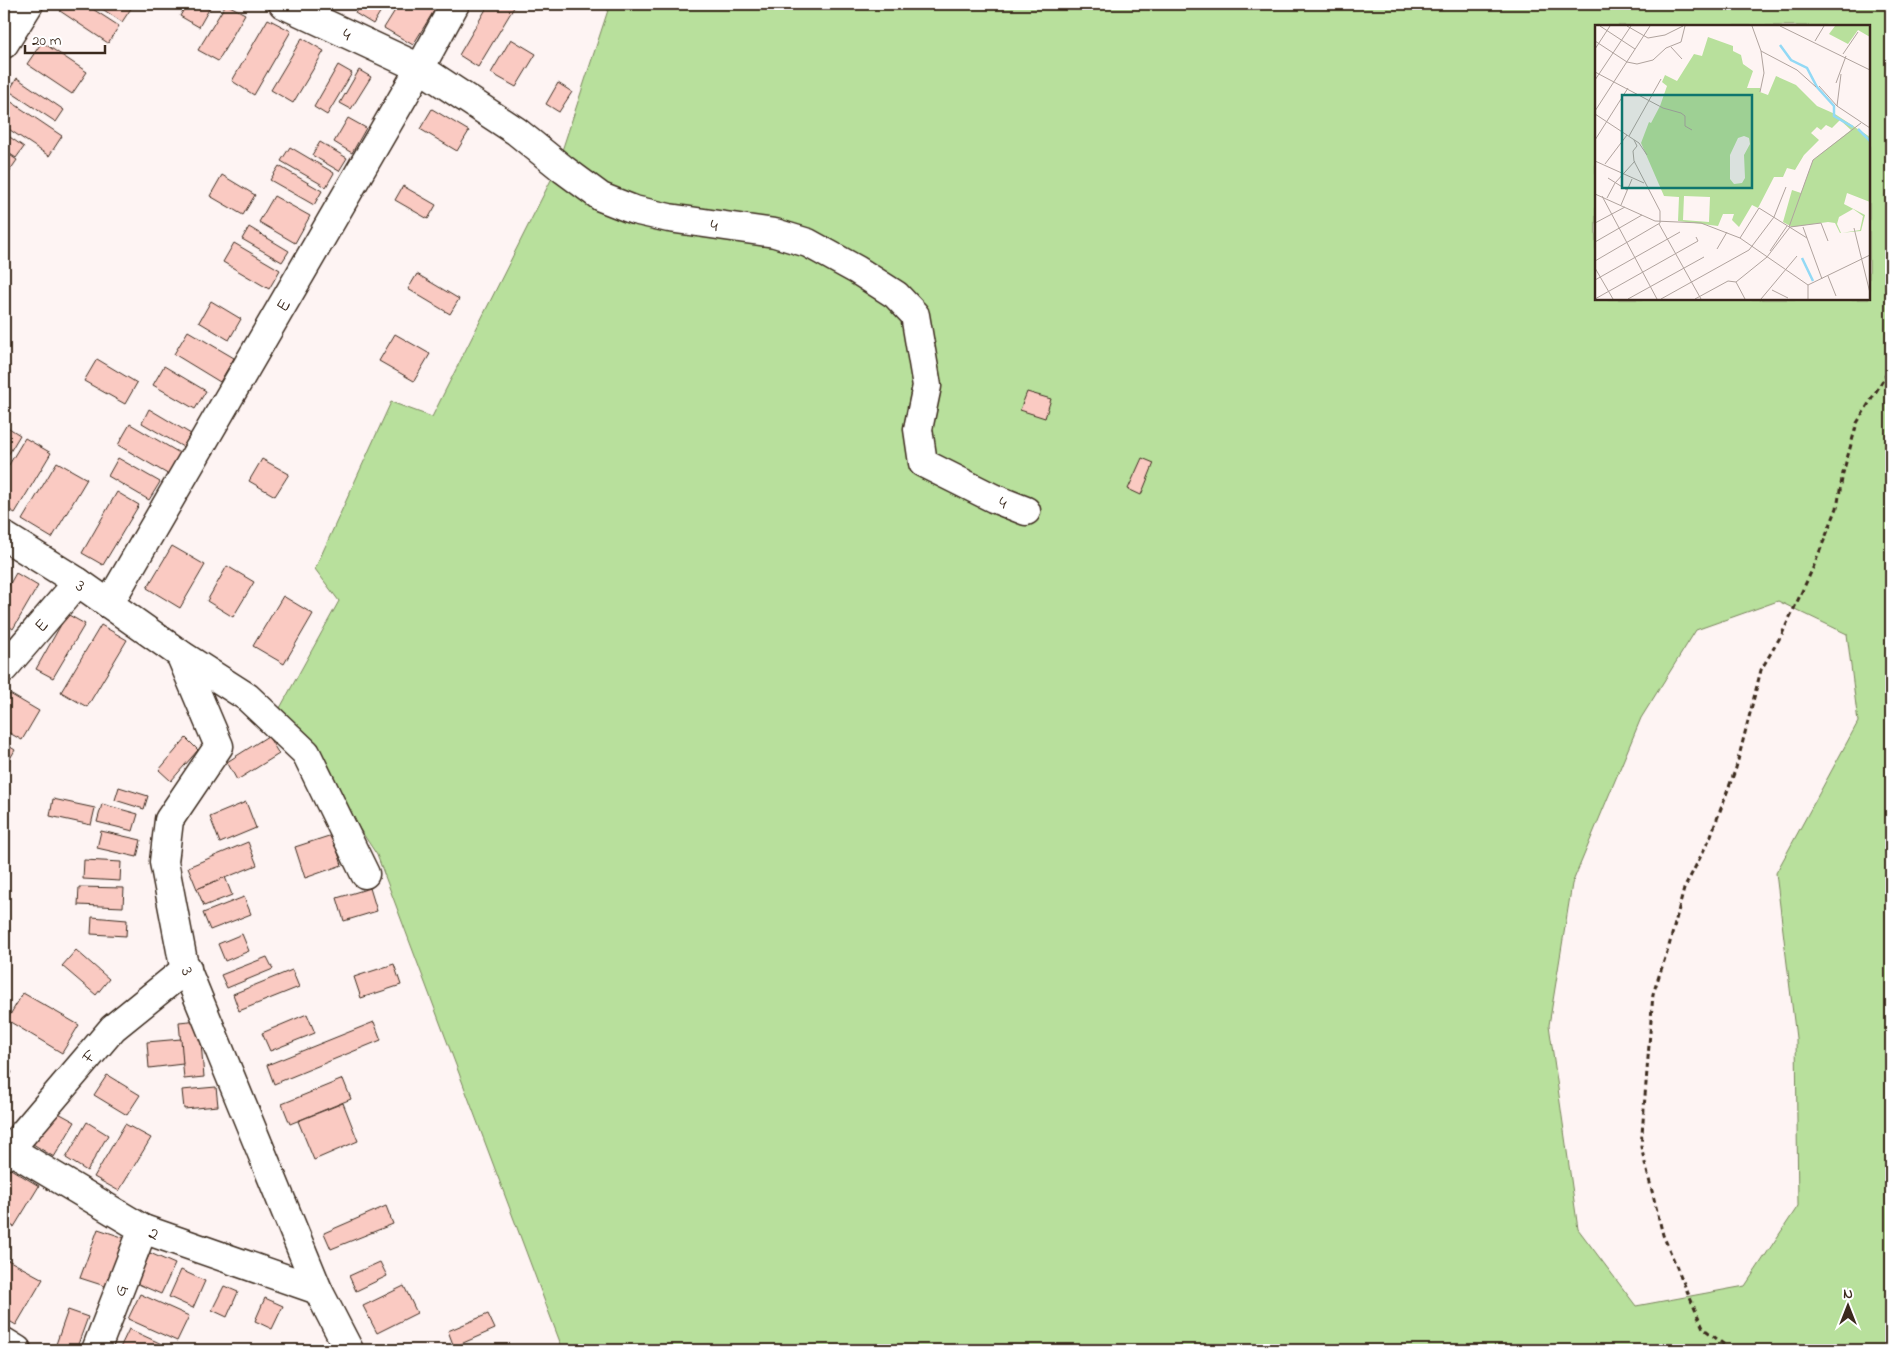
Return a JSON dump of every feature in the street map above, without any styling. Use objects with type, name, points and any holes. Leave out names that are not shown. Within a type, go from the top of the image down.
[{"type":"street","points":[[4,44],[29,4]]},
{"type":"street","name":"4","points":[[283,4],[420,68],[516,132],[562,169],[602,196],[634,210],[669,218],[775,233],[808,243],[857,270],[896,295],[915,315],[927,386],[918,429],[922,463],[1026,512]]},
{"type":"street","name":"E","points":[[109,604],[420,68],[455,4]]},
{"type":"street","name":"3","points":[[4,536],[78,582],[180,654],[247,697],[306,753],[365,874]]},
{"type":"street","name":"E","points":[[4,668],[78,582]]},
{"type":"street","name":"3","points":[[180,654],[219,746],[169,820],[164,862],[184,960],[318,1290],[349,1350]]},
{"type":"street","name":"F","points":[[6,1151],[113,1028],[187,968]]},
{"type":"street","name":"2","points":[[6,1151],[143,1229],[318,1290]]},
{"type":"street","name":"G","points":[[96,1350],[143,1229]]},
{"type":"street","points":[[4,1342],[17,1350]]},
{"type":"path","points":[[1731,1350],[1703,1328],[1663,1235],[1640,1147],[1652,994],[1669,946],[1684,889],[1710,838],[1736,768],[1761,670],[1782,634],[1813,568],[1837,508],[1843,473],[1857,423],[1886,375],[1891,362]]},
{"type":"green space","points":[[610,4],[1891,4],[1891,1350],[563,1350],[377,855],[280,708],[339,601],[315,569],[391,402],[432,417],[555,172]],"holes":[[[1778,601],[1847,634],[1858,722],[1776,873],[1796,1038],[1798,1206],[1745,1286],[1636,1306],[1578,1229],[1549,1025],[1572,884],[1641,718],[1696,630]]]},
{"type":"building","points":[[65,4],[85,4],[119,26],[108,43],[60,11]]},
{"type":"building","points":[[95,4],[134,4],[122,22]]},
{"type":"building","points":[[187,4],[212,4],[199,27],[180,16]]},
{"type":"building","points":[[226,4],[245,14],[218,61],[198,50]]},
{"type":"building","points":[[361,4],[385,4],[373,24],[355,13]]},
{"type":"building","points":[[399,4],[438,4],[413,45],[384,28]]},
{"type":"building","points":[[489,4],[516,4],[478,67],[459,55]]},
{"type":"building","points":[[268,19],[291,31],[254,95],[232,81]]},
{"type":"building","points":[[302,38],[324,51],[293,103],[271,90]]},
{"type":"building","points":[[511,39],[536,54],[516,87],[491,73]]},
{"type":"building","points":[[42,42],[87,72],[72,94],[27,64]]},
{"type":"building","points":[[338,65],[352,73],[327,115],[314,107]]},
{"type":"building","points":[[359,70],[371,77],[351,109],[340,103]]},
{"type":"building","points":[[17,78],[64,110],[56,122],[9,91]]},
{"type":"building","points":[[558,83],[572,92],[559,112],[546,104]]},
{"type":"building","points":[[4,97],[62,136],[49,156],[4,126]]},
{"type":"building","points":[[432,109],[469,131],[457,151],[420,129]]},
{"type":"building","points":[[348,118],[366,128],[352,153],[334,142]]},
{"type":"building","points":[[4,133],[24,147],[16,158],[4,150]]},
{"type":"building","points":[[320,142],[347,158],[339,171],[312,155]]},
{"type":"building","points":[[290,147],[334,173],[326,187],[281,161]]},
{"type":"building","points":[[4,151],[17,160],[4,179]]},
{"type":"building","points":[[279,166],[322,191],[314,205],[270,180]]},
{"type":"building","points":[[222,175],[255,195],[243,215],[210,196]]},
{"type":"building","points":[[403,186],[436,205],[428,219],[395,200]]},
{"type":"building","points":[[4,190],[10,195],[4,205]]},
{"type":"building","points":[[274,196],[310,216],[295,243],[259,222]]},
{"type":"building","points":[[249,227],[289,251],[282,262],[242,239]]},
{"type":"building","points":[[234,243],[280,270],[269,289],[223,262]]},
{"type":"building","points":[[417,274],[459,299],[450,314],[408,289]]},
{"type":"building","points":[[211,301],[241,319],[229,340],[199,322]]},
{"type":"building","points":[[188,331],[234,358],[220,382],[174,354]]},
{"type":"building","points":[[395,334],[430,354],[414,381],[379,361]]},
{"type":"building","points":[[97,359],[137,383],[125,404],[84,381]]},
{"type":"building","points":[[164,366],[206,391],[195,409],[153,385]]},
{"type":"building","points":[[1027,392],[1051,399],[1045,418],[1020,410]]},
{"type":"building","points":[[149,409],[191,434],[183,447],[142,423]]},
{"type":"building","points":[[130,424],[183,455],[171,476],[118,445]]},
{"type":"building","points":[[4,425],[20,435],[4,462]]},
{"type":"building","points":[[25,438],[51,453],[15,513],[4,507],[4,473]]},
{"type":"building","points":[[118,458],[160,482],[149,500],[108,476]]},
{"type":"building","points":[[1142,458],[1154,463],[1141,495],[1128,489]]},
{"type":"building","points":[[262,459],[289,474],[275,496],[249,481]]},
{"type":"building","points":[[57,462],[87,479],[52,538],[22,520]]},
{"type":"building","points":[[117,492],[139,505],[103,565],[82,553]]},
{"type":"building","points":[[172,546],[205,565],[180,608],[147,588]]},
{"type":"building","points":[[227,566],[254,582],[233,617],[207,601]]},
{"type":"building","points":[[16,573],[38,586],[13,629],[4,623],[4,594]]},
{"type":"building","points":[[283,596],[313,614],[284,664],[253,646]]},
{"type":"building","points":[[67,614],[85,624],[53,678],[36,669]]},
{"type":"building","points":[[101,625],[127,640],[87,707],[61,692]]},
{"type":"building","points":[[10,694],[39,711],[22,740],[4,730],[4,704]]},
{"type":"building","points":[[268,736],[279,754],[237,780],[227,762]]},
{"type":"building","points":[[186,738],[198,750],[171,781],[159,770]]},
{"type":"building","points":[[4,743],[15,750],[4,769]]},
{"type":"building","points":[[119,787],[148,796],[144,809],[115,800]]},
{"type":"building","points":[[53,799],[95,808],[91,825],[50,816]]},
{"type":"building","points":[[246,802],[256,828],[220,843],[210,817]]},
{"type":"building","points":[[102,804],[138,814],[133,831],[97,822]]},
{"type":"building","points":[[101,831],[141,840],[137,857],[97,848]]},
{"type":"building","points":[[332,835],[342,865],[305,878],[295,847]]},
{"type":"building","points":[[248,842],[257,865],[197,889],[188,867]]},
{"type":"building","points":[[84,860],[121,862],[120,881],[83,879]]},
{"type":"building","points":[[225,877],[232,895],[204,906],[197,889]]},
{"type":"building","points":[[79,887],[124,888],[123,907],[78,905]]},
{"type":"building","points":[[370,888],[377,911],[344,921],[337,898]]},
{"type":"building","points":[[244,897],[251,914],[210,930],[203,913]]},
{"type":"building","points":[[92,917],[127,920],[126,936],[91,934]]},
{"type":"building","points":[[242,934],[249,951],[225,961],[218,944]]},
{"type":"building","points":[[76,950],[109,979],[96,995],[62,966]]},
{"type":"building","points":[[267,957],[273,969],[227,988],[221,975]]},
{"type":"building","points":[[394,964],[401,985],[361,998],[354,977]]},
{"type":"building","points":[[292,970],[299,987],[239,1011],[233,994]]},
{"type":"building","points":[[23,993],[79,1025],[62,1053],[7,1020]]},
{"type":"building","points":[[307,1014],[315,1033],[270,1051],[262,1033]]},
{"type":"building","points":[[199,1020],[204,1077],[184,1079],[179,1022]]},
{"type":"building","points":[[374,1022],[381,1040],[274,1084],[267,1065]]},
{"type":"building","points":[[181,1039],[183,1064],[149,1068],[147,1042]]},
{"type":"building","points":[[4,1067],[12,1072],[4,1086]]},
{"type":"building","points":[[107,1075],[140,1095],[127,1115],[94,1095]]},
{"type":"building","points":[[343,1079],[351,1099],[290,1124],[282,1104]]},
{"type":"building","points":[[216,1087],[218,1106],[184,1109],[182,1090]]},
{"type":"building","points":[[343,1103],[358,1141],[314,1160],[298,1121]]},
{"type":"building","points":[[53,1110],[75,1122],[54,1157],[33,1144]]},
{"type":"building","points":[[87,1122],[108,1135],[87,1171],[66,1158]]},
{"type":"building","points":[[125,1124],[151,1138],[119,1191],[94,1177]]},
{"type":"building","points":[[9,1168],[39,1186],[14,1227],[4,1221],[4,1178]]},
{"type":"building","points":[[386,1206],[393,1224],[331,1249],[324,1233]]},
{"type":"building","points":[[98,1229],[125,1238],[108,1287],[80,1278]]},
{"type":"building","points":[[150,1253],[175,1264],[161,1294],[136,1283]]},
{"type":"building","points":[[8,1260],[43,1279],[16,1325],[4,1318],[4,1267]]},
{"type":"building","points":[[380,1262],[387,1276],[356,1291],[349,1276]]},
{"type":"building","points":[[181,1270],[205,1281],[193,1308],[169,1297]]},
{"type":"building","points":[[224,1286],[238,1292],[227,1317],[212,1310]]},
{"type":"building","points":[[404,1286],[417,1313],[377,1333],[363,1306]]},
{"type":"building","points":[[140,1294],[189,1316],[177,1341],[128,1319]]},
{"type":"building","points":[[265,1298],[283,1306],[272,1329],[255,1321]]},
{"type":"building","points":[[68,1310],[88,1317],[76,1350],[54,1350]]},
{"type":"building","points":[[488,1314],[495,1329],[454,1347],[448,1331]]},
{"type":"building","points":[[129,1329],[166,1346],[164,1350],[119,1350]]}]
